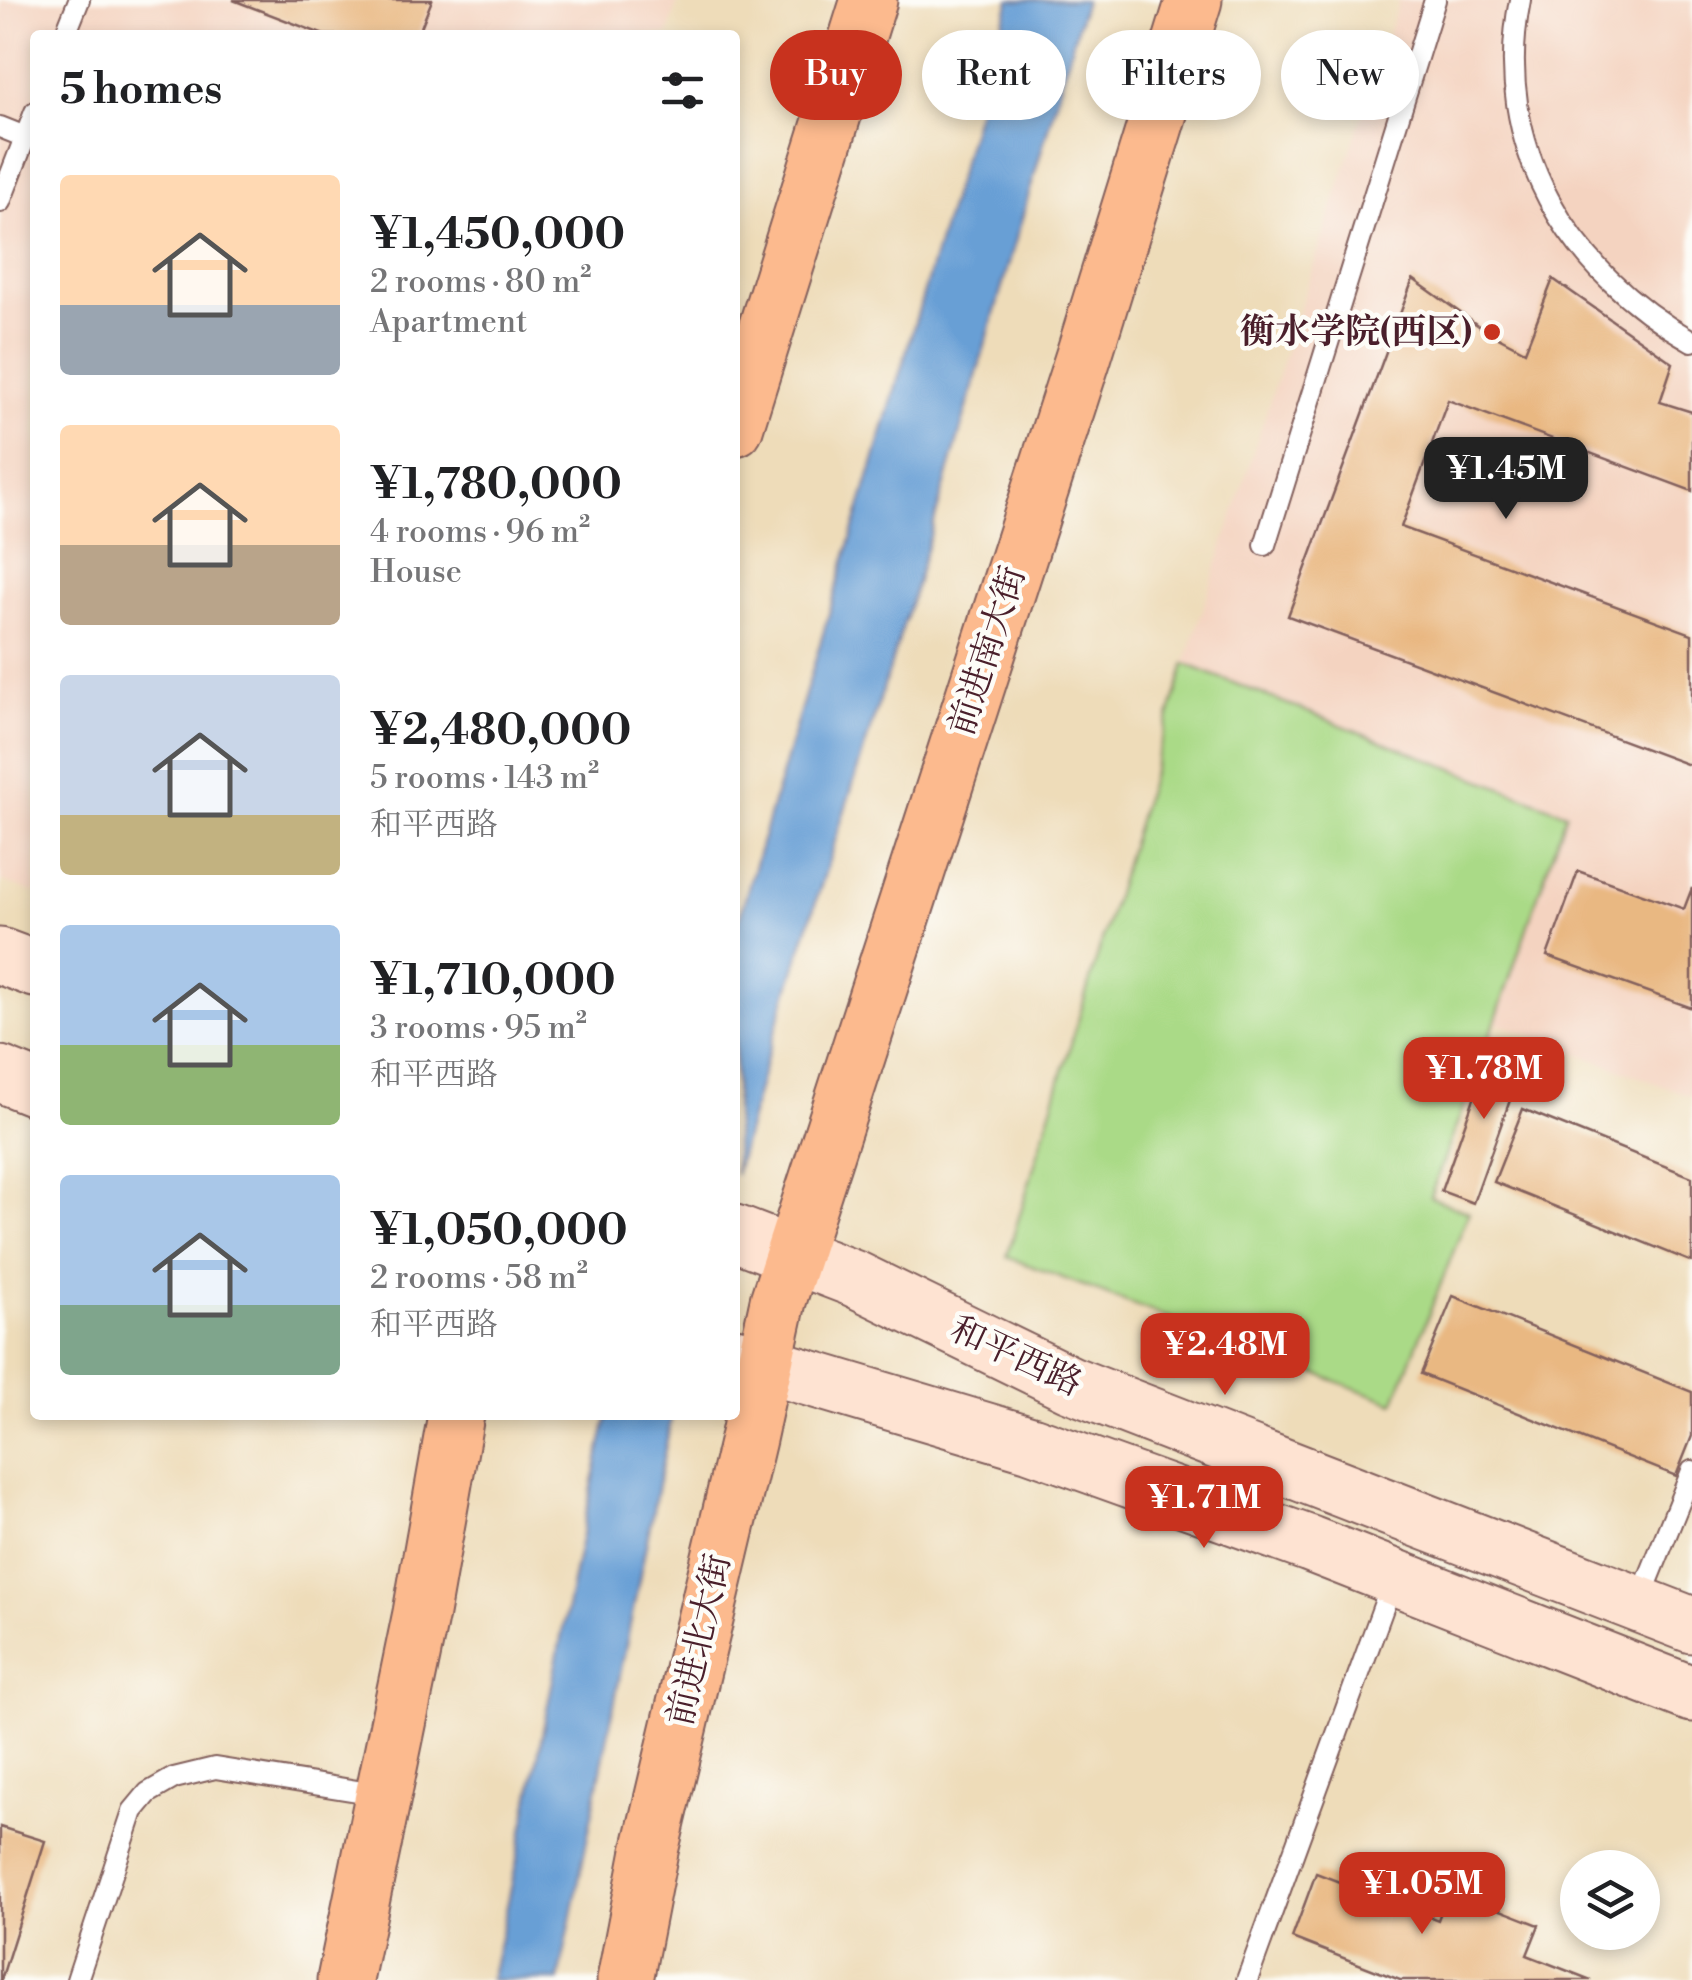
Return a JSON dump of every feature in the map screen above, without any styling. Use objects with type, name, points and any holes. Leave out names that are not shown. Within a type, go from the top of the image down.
[{"type":"main road","points":[[740,412],[870,0]]},
{"type":"main road","name":"前进南大街","points":[[785,1278],[1072,393],[1194,0]]},
{"type":"main road","points":[[0,956],[30,967]]},
{"type":"main road","points":[[0,1074],[30,1086]]},
{"type":"main road","name":"和平西路","points":[[740,1238],[785,1278],[856,1280],[1070,1384],[1692,1625]]},
{"type":"main road","name":"前进北大街","points":[[740,1405],[749,1360],[785,1278]]},
{"type":"main road","name":"和平西路","points":[[749,1360],[1032,1444],[1394,1577],[1692,1694]]},
{"type":"main road","points":[[345,1980],[421,1613],[455,1420]]},
{"type":"main road","name":"前进北大街","points":[[625,1980],[737,1420]]},
{"type":"lane","points":[[67,30],[79,0]]},
{"type":"lane","points":[[1265,545],[1436,0]]},
{"type":"lane","points":[[1520,0],[1514,59],[1518,103],[1527,146],[1542,188],[1590,262],[1621,294],[1656,321],[1692,341]]},
{"type":"lane","points":[[0,202],[30,124]]},
{"type":"lane","points":[[0,127],[25,137]]},
{"type":"lane","points":[[1638,1604],[1692,1471]]},
{"type":"lane","points":[[1248,1980],[1394,1577]]},
{"type":"lane","points":[[77,1980],[133,1811],[148,1793],[174,1778],[215,1768],[384,1795]]},
{"type":"shaded area","points":[[0,0],[678,0],[669,30],[30,30],[30,891],[0,881]]},
{"type":"shaded area","name":"衡水学院(西区)","points":[[1399,0],[1692,0],[1692,1097],[1495,1022],[1565,813],[1185,664],[1360,120],[1419,120],[1419,30],[1389,30]]},
{"type":"green space","points":[[1185,664],[1566,813],[1430,1197],[1469,1212],[1394,1403],[1007,1257]]},
{"type":"water","points":[[1010,0],[1085,0],[1066,66],[1066,30],[1001,30]]},
{"type":"water","points":[[975,120],[1050,120],[915,588],[765,1063],[740,1156],[740,915]]},
{"type":"water","points":[[607,1420],[671,1420],[559,1980],[490,1980],[521,1839]]},
{"type":"building","points":[[233,0],[432,0],[420,30],[311,30]]},
{"type":"building","points":[[1413,279],[1483,329],[1525,351],[1553,279],[1673,363],[1660,402],[1692,412],[1692,491],[1448,400],[1401,527],[1692,634],[1692,766],[1288,616]]},
{"type":"building","points":[[1578,871],[1684,909],[1692,888],[1692,1008],[1547,956]]},
{"type":"building","points":[[1494,1042],[1527,1053],[1473,1203],[1441,1191]]},
{"type":"building","points":[[1523,1109],[1692,1177],[1692,1262],[1494,1182]]},
{"type":"building","points":[[1453,1296],[1692,1392],[1692,1436],[1676,1476],[1421,1374]]},
{"type":"building","points":[[0,1827],[45,1841],[1,1980],[0,1980]]},
{"type":"building","points":[[1316,1873],[1438,1920],[1449,1890],[1539,1925],[1527,1955],[1591,1980],[1400,1980],[1292,1938]]},
{"type":"place","name":"衡水学院(西区)","points":[[1492,332]]}]
